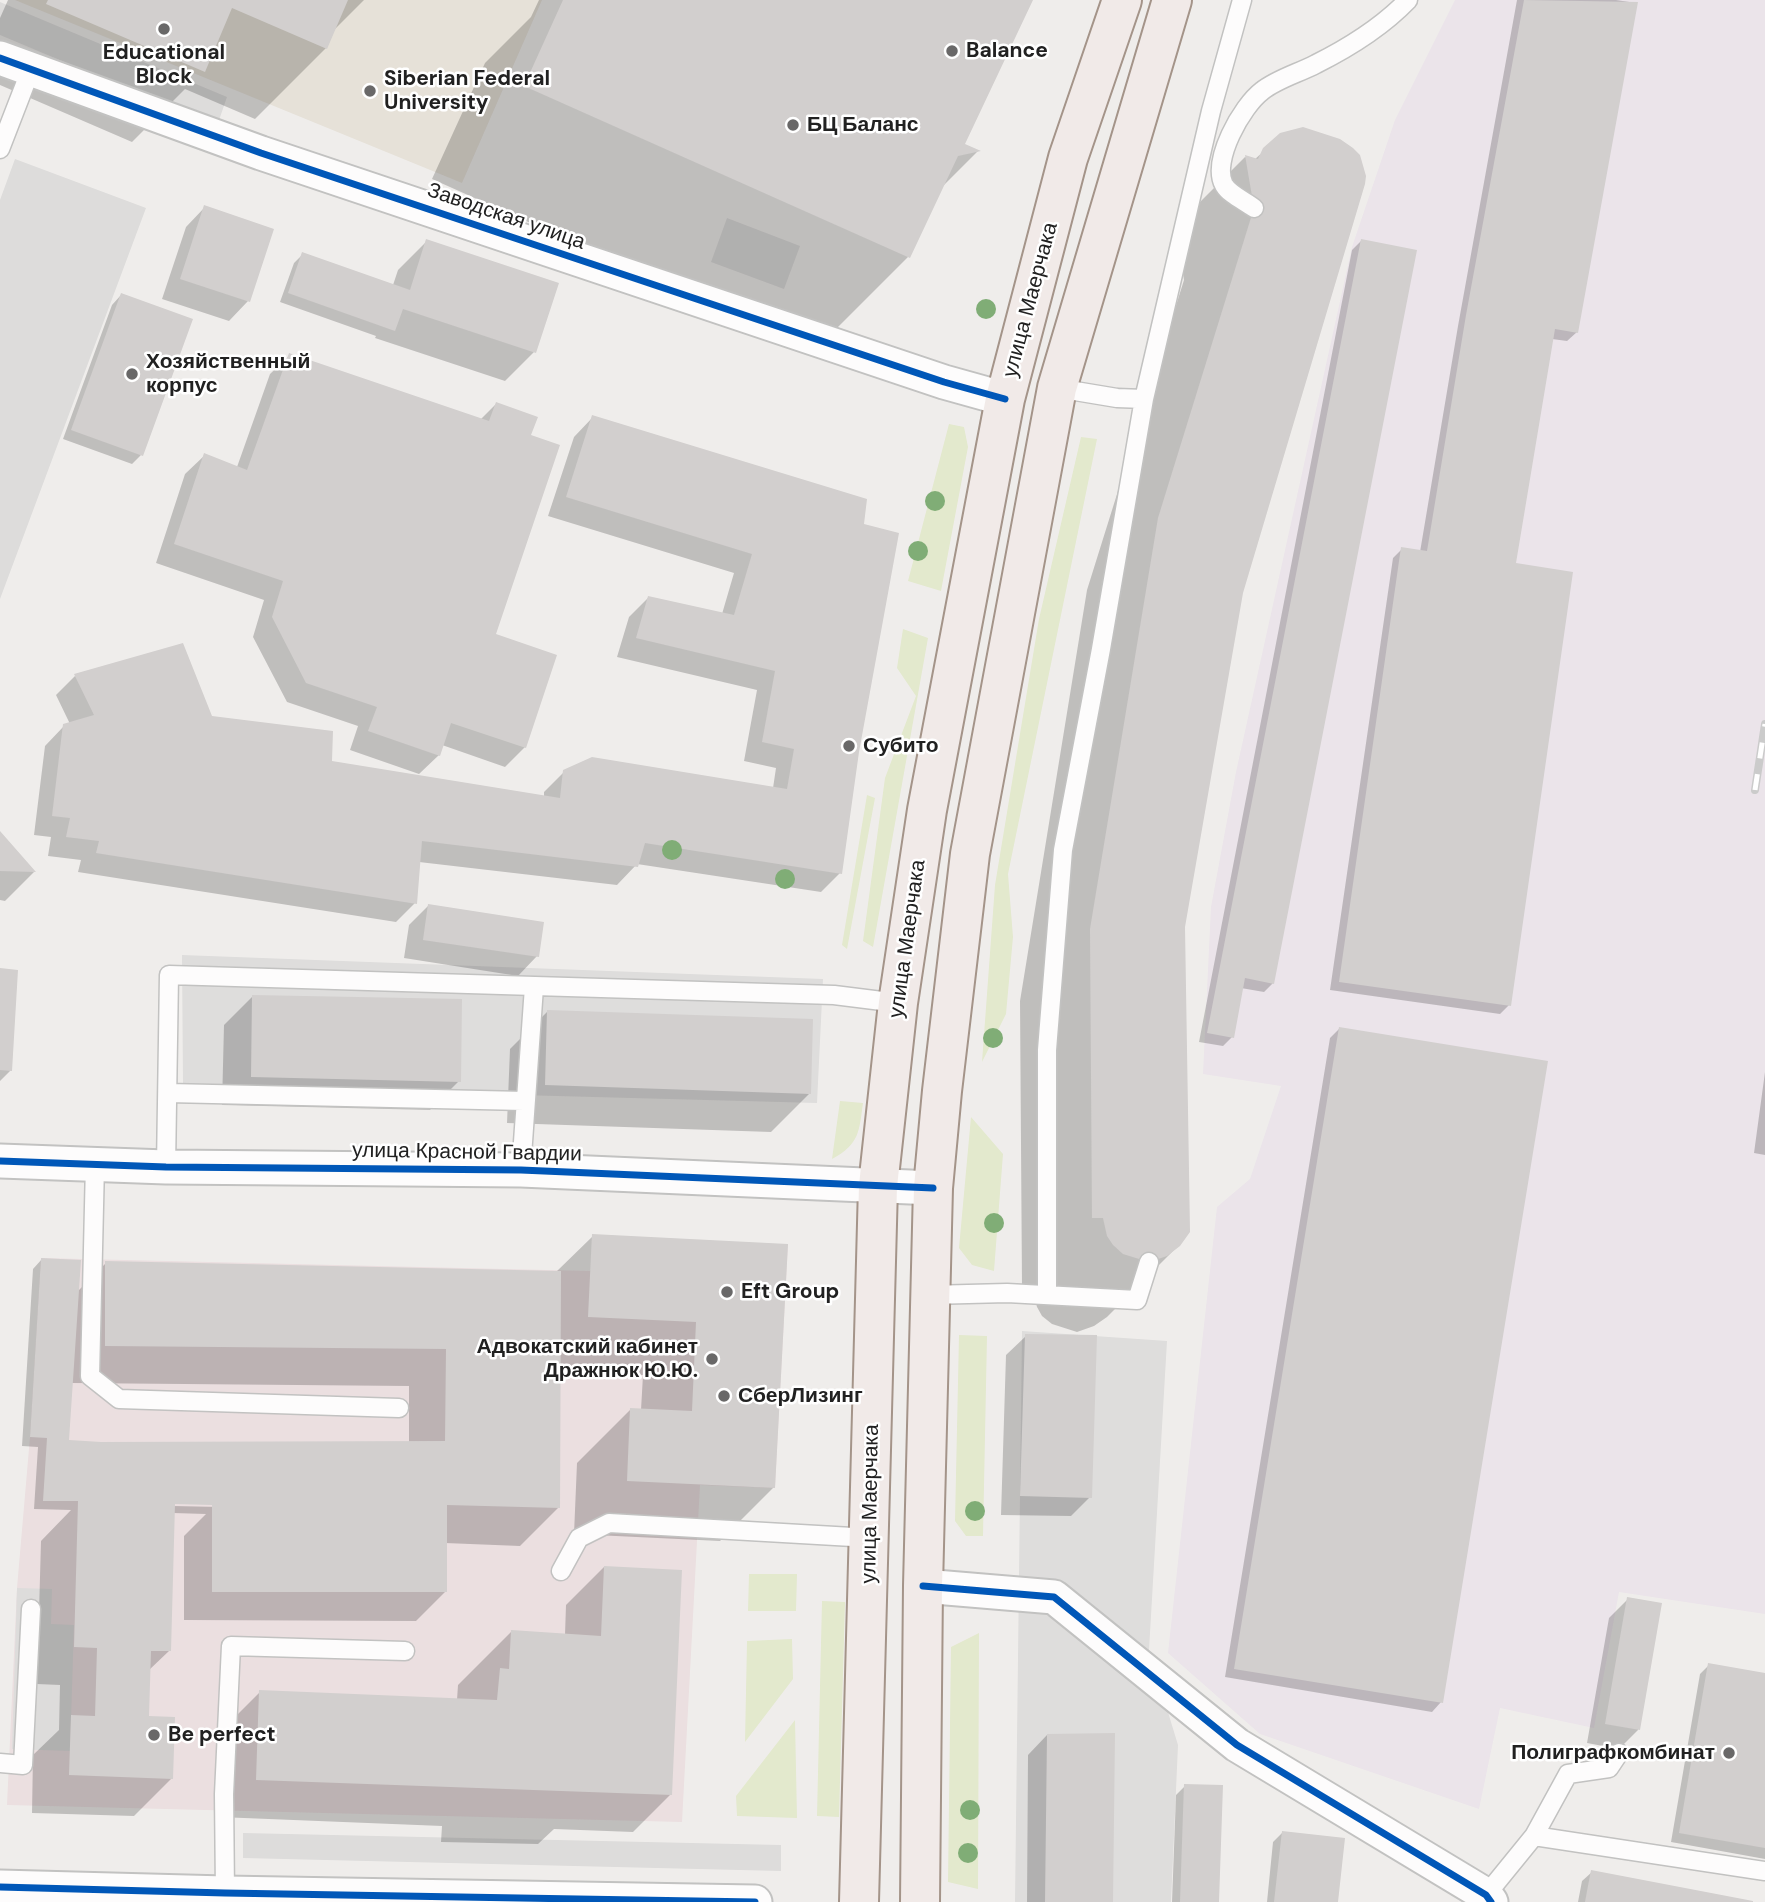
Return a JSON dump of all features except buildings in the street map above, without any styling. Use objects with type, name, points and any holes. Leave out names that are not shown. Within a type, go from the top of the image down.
[{"type":"main road","name":"улица Маерчака","points":[[859,1902],[878,1186],[898,1003],[927,810],[1004,399],[1068,158],[1122,0]]},
{"type":"main road","points":[[920,1902],[923,1586],[933,1188],[970,854],[1057,388],[1172,0]]},
{"type":"street","name":"Заводская улица","points":[[0,58],[261,153],[944,382],[1004,399]]},
{"type":"street","name":"улица Красной Гвардии","points":[[0,1161],[166,1167],[521,1170],[933,1188]]},
{"type":"street","points":[[923,1586],[1054,1597],[1237,1745],[1488,1898]]},
{"type":"street","points":[[0,1887],[755,1902]]},
{"type":"lane","points":[[1047,1295],[1047,1050],[1063,850],[1144,399],[1211,111],[1242,0]]},
{"type":"lane","points":[[1254,208],[1226,188],[1220,176],[1223,151],[1234,126],[1262,91],[1331,57],[1369,32],[1408,0]]},
{"type":"lane","points":[[0,149],[31,69]]},
{"type":"lane","points":[[1057,388],[1117,398],[1144,399]]},
{"type":"lane","points":[[166,1167],[169,975],[834,995],[898,1003]]},
{"type":"lane","points":[[521,1170],[534,987]]},
{"type":"lane","points":[[168,1093],[524,1101]]},
{"type":"lane","points":[[94,1164],[90,1376],[120,1399],[398,1408]]},
{"type":"lane","points":[[929,1295],[1007,1293],[1137,1300],[1149,1262]]},
{"type":"lane","points":[[561,1571],[579,1538],[608,1523],[870,1538]]},
{"type":"lane","points":[[0,1763],[23,1765],[31,1609]]},
{"type":"lane","points":[[225,1893],[225,1794],[231,1646],[405,1651]]},
{"type":"lane","points":[[1488,1898],[1534,1836],[1568,1774],[1609,1768],[1619,1753]]},
{"type":"lane","points":[[1534,1836],[1765,1871]]},
{"type":"shaded area","name":"Siberian Federal University","points":[[15,0],[542,0],[462,183]]},
{"type":"shaded area","points":[[1455,0],[1765,0],[1765,1614],[1619,1592],[1594,1728],[1500,1708],[1479,1809],[1260,1734],[1168,1653],[1217,1207],[1250,1179],[1281,1086],[1203,1074],[1211,907],[1236,772],[1352,247],[1395,120]]},
{"type":"shaded area","points":[[0,2],[227,97],[217,126],[0,35]]},
{"type":"shaded area","points":[[15,159],[146,208],[0,599],[0,200]]},
{"type":"shaded area","points":[[727,218],[800,246],[784,289],[711,262]]},
{"type":"shaded area","points":[[182,955],[823,979],[817,1103],[183,1086]]},
{"type":"shaded area","points":[[788,1244],[775,1488],[700,1485],[682,1822],[7,1805],[17,1588],[41,1258],[590,1271]]},
{"type":"shaded area","points":[[1022,1331],[1167,1341],[1149,1650],[1178,1745],[1171,1902],[1015,1902]]},
{"type":"shaded area","points":[[17,1588],[52,1589],[51,1624],[74,1625],[70,1751],[12,1749]]},
{"type":"shaded area","points":[[243,1833],[781,1845],[781,1871],[243,1858]]},
{"type":"green space","points":[[949,424],[964,427],[968,447],[941,591],[908,581]]},
{"type":"green space","points":[[1081,437],[1097,439],[1008,874],[1013,937],[1006,1014],[982,1062],[995,885],[1039,619]]},
{"type":"green space","points":[[903,629],[928,638],[873,947],[863,941],[885,778],[916,696],[897,668]]},
{"type":"green space","points":[[867,795],[875,798],[847,949],[842,945]]},
{"type":"green space","points":[[840,1101],[863,1103],[853,1142],[832,1159]]},
{"type":"green space","points":[[971,1117],[1003,1154],[994,1271],[972,1265],[959,1248]]},
{"type":"green space","points":[[959,1335],[987,1336],[983,1536],[966,1536],[955,1521]]},
{"type":"green space","points":[[749,1574],[797,1574],[796,1611],[748,1611]]},
{"type":"green space","points":[[822,1601],[845,1602],[839,1817],[817,1816]]},
{"type":"green space","points":[[979,1633],[978,1889],[948,1882],[951,1647]]},
{"type":"green space","points":[[792,1639],[793,1679],[745,1742],[747,1641]]},
{"type":"green space","points":[[795,1720],[797,1818],[737,1816],[736,1796]]},
{"type":"railway","points":[[1755,790],[1765,724]]},
{"type":"cycle path","points":[[0,58],[261,153],[944,382],[1005,399]]},
{"type":"cycle path","points":[[0,1161],[166,1167],[521,1170],[933,1188]]},
{"type":"cycle path","points":[[923,1586],[1054,1597],[1237,1745],[1486,1895],[1491,1902]]},
{"type":"cycle path","points":[[0,1887],[755,1902]]},
{"type":"place","name":"Educational Block","points":[[164,29]]},
{"type":"place","name":"Balance","points":[[952,51]]},
{"type":"place","name":"Siberian Federal University","points":[[370,91]]},
{"type":"place","name":"БЦ Баланс","points":[[793,125]]},
{"type":"place","name":"Хозяйственный корпус","points":[[132,374]]},
{"type":"place","name":"Субито","points":[[849,746]]},
{"type":"place","name":"Eft Group","points":[[727,1292]]},
{"type":"place","name":"Адвокатский кабинет Дражнюк Ю.Ю.","points":[[712,1359]]},
{"type":"place","name":"СберЛизинг","points":[[724,1396]]},
{"type":"place","name":"Be perfect","points":[[154,1735]]},
{"type":"place","name":"Полиграфкомбинат","points":[[1729,1753]]}]
